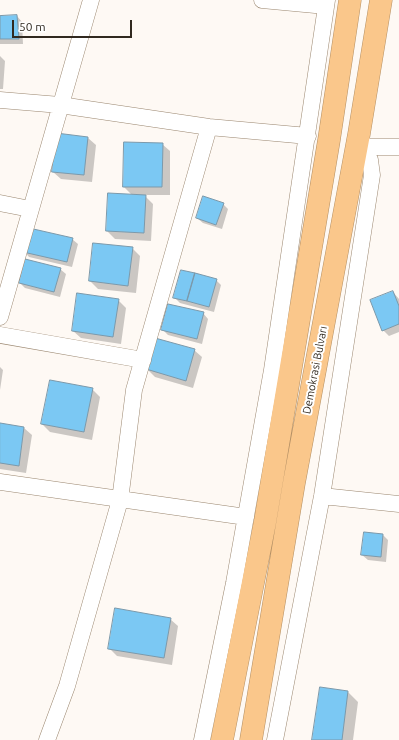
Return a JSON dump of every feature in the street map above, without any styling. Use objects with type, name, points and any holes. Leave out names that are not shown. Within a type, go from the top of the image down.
[{"type":"highway","name":"Demokrasi Bulvarı","points":[[222,740],[265,522],[329,140],[350,0]]},
{"type":"highway","name":"Demokrasi Bulvarı","points":[[251,740],[294,483],[363,141],[381,0]]},
{"type":"street","points":[[0,317],[91,0]]},
{"type":"street","points":[[202,740],[234,582],[272,370],[308,136],[326,3],[262,0]]},
{"type":"street","points":[[0,100],[60,105],[209,127],[308,136]]},
{"type":"street","points":[[47,740],[67,686],[120,500],[134,390],[209,127]]},
{"type":"street","points":[[275,740],[322,496],[372,175],[370,160],[363,141],[399,147]]},
{"type":"street","points":[[0,203],[30,209]]},
{"type":"street","points":[[0,335],[143,360]]},
{"type":"street","points":[[0,482],[246,517]]},
{"type":"street","points":[[322,496],[399,504]]},
{"type":"building","points":[[17,15],[19,39],[0,39],[0,16]]},
{"type":"building","points":[[56,133],[88,137],[84,175],[52,172]]},
{"type":"building","points":[[124,142],[163,143],[162,187],[123,187]]},
{"type":"building","points":[[108,193],[146,195],[144,233],[106,231]]},
{"type":"building","points":[[203,196],[224,203],[216,225],[196,218]]},
{"type":"building","points":[[29,228],[73,238],[67,262],[23,252]]},
{"type":"building","points":[[93,243],[133,247],[128,286],[89,281]]},
{"type":"building","points":[[25,259],[61,268],[54,292],[19,283]]},
{"type":"building","points":[[181,270],[195,273],[187,301],[173,298]]},
{"type":"building","points":[[195,273],[217,279],[209,307],[187,301]]},
{"type":"building","points":[[393,291],[399,306],[399,324],[382,331],[370,300]]},
{"type":"building","points":[[77,293],[119,299],[113,337],[72,331]]},
{"type":"building","points":[[168,304],[204,312],[197,339],[161,330]]},
{"type":"building","points":[[155,338],[195,349],[186,381],[146,369]]},
{"type":"building","points":[[50,380],[93,388],[84,432],[41,424]]},
{"type":"building","points":[[0,423],[24,427],[19,466],[0,463]]},
{"type":"building","points":[[364,532],[383,534],[381,557],[361,555]]},
{"type":"building","points":[[115,608],[171,618],[164,658],[108,649]]},
{"type":"building","points":[[320,687],[348,691],[342,740],[312,740]]}]
